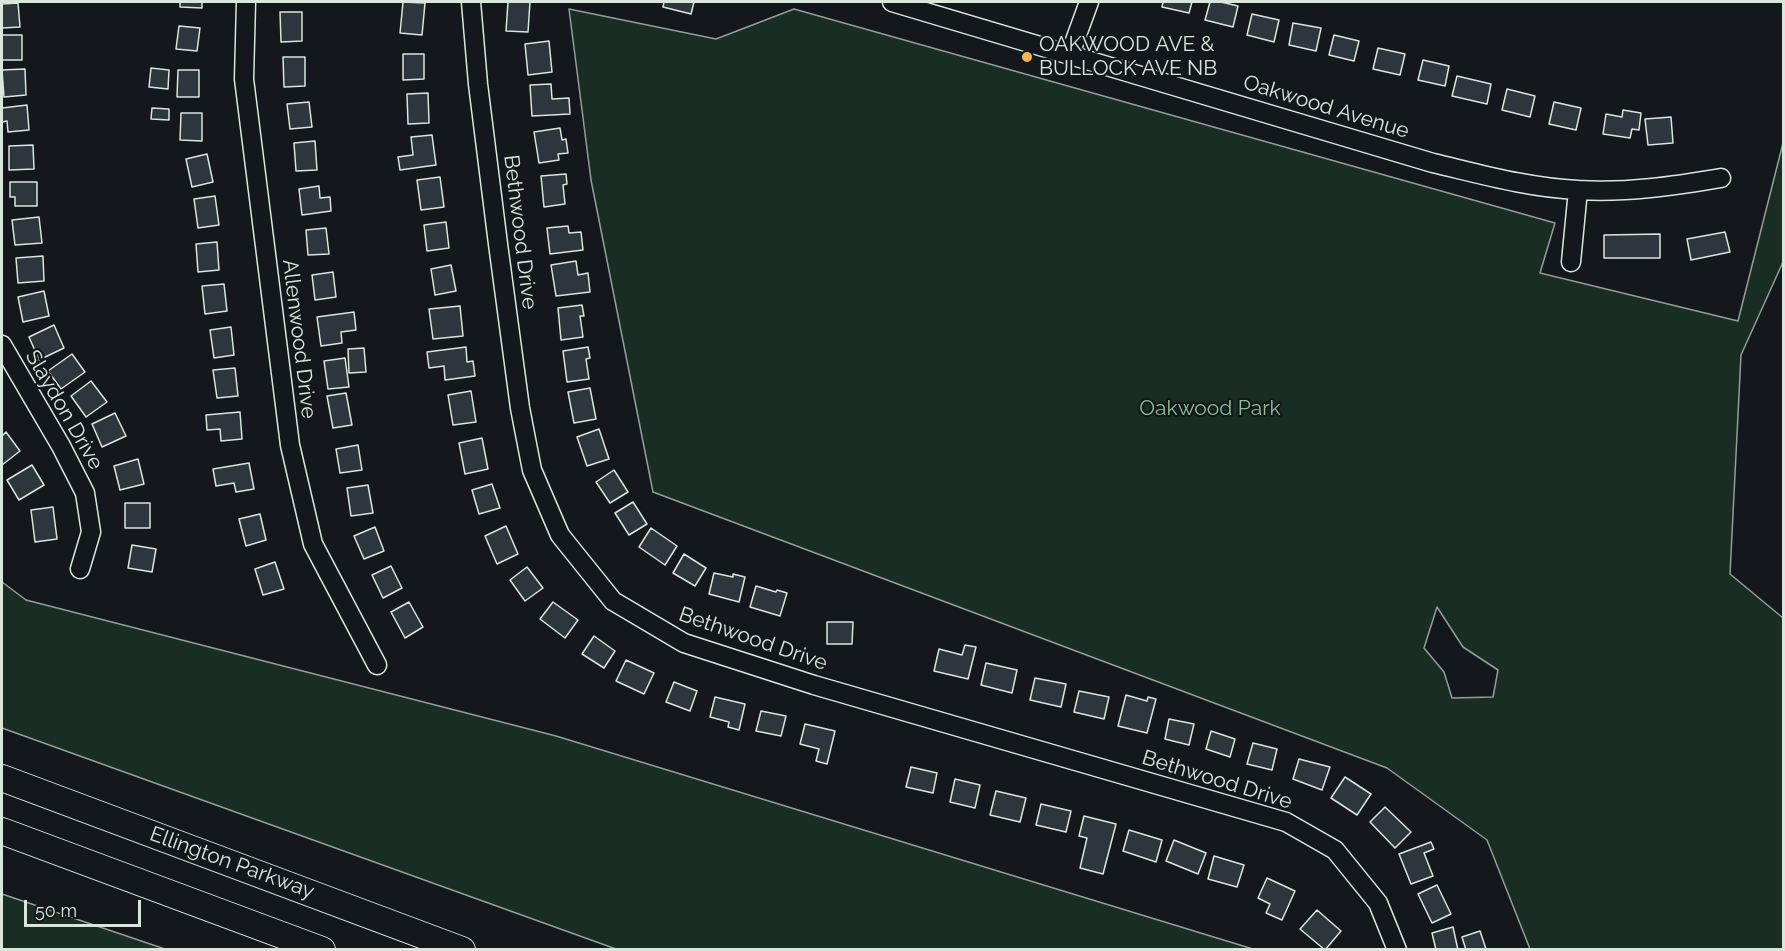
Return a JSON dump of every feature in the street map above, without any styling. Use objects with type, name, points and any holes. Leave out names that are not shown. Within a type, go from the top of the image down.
[{"type":"highway","name":"Ellington Parkway","points":[[2,778],[462,950]]},
{"type":"highway","points":[[2,831],[322,950]]},
{"type":"street","name":"Allenwood Drive","points":[[246,2],[244,79],[290,445],[313,544],[377,665]]},
{"type":"street","name":"Bethwood Drive","points":[[471,2],[478,84],[500,255],[520,408],[532,470],[560,535],[613,602],[694,647],[814,685],[1286,822],[1335,850],[1378,903],[1397,950]]},
{"type":"street","name":"Oakwood Avenue","points":[[892,2],[1433,163],[1516,182],[1578,190],[1657,188],[1721,178]]},
{"type":"street","points":[[1070,54],[1089,2]]},
{"type":"street","points":[[1572,262],[1578,190]]},
{"type":"street","name":"Slaydon Drive","points":[[2,345],[61,446],[85,493],[91,532],[80,569]]},
{"type":"green space","name":"Oakwood Park","points":[[569,9],[716,39],[794,9],[1555,223],[1540,273],[1738,321],[1783,143],[1783,262],[1741,355],[1730,574],[1783,618],[1783,949],[1530,949],[1487,840],[1387,768],[653,492],[591,180]],"holes":[[[1437,607],[1463,647],[1498,670],[1493,697],[1452,698],[1444,672],[1424,648]]]},
{"type":"green space","points":[[2,582],[26,600],[556,736],[1253,949],[616,949],[2,728]]},
{"type":"green space","points":[[2,894],[165,949],[2,949]]},
{"type":"building","points":[[180,2],[202,2],[202,8],[180,7]]},
{"type":"building","points":[[403,2],[425,3],[422,35],[400,33]]},
{"type":"building","points":[[508,2],[530,2],[528,32],[506,31]]},
{"type":"building","points":[[664,2],[694,2],[691,14],[663,7]]},
{"type":"building","points":[[1163,2],[1192,2],[1189,13],[1162,7]]},
{"type":"building","points":[[1210,2],[1238,6],[1233,27],[1205,20]]},
{"type":"building","points":[[18,3],[20,27],[2,28],[2,4]]},
{"type":"building","points":[[280,12],[302,12],[302,41],[281,42]]},
{"type":"building","points":[[1252,14],[1279,20],[1274,42],[1247,35]]},
{"type":"building","points":[[1293,23],[1321,28],[1316,51],[1289,45]]},
{"type":"building","points":[[179,26],[200,28],[197,51],[176,49]]},
{"type":"building","points":[[2,35],[22,35],[22,60],[2,60]]},
{"type":"building","points":[[1334,35],[1359,41],[1354,61],[1329,55]]},
{"type":"building","points":[[549,41],[552,72],[528,75],[525,44]]},
{"type":"building","points":[[1378,48],[1405,54],[1400,75],[1373,69]]},
{"type":"building","points":[[403,54],[424,54],[424,79],[403,80]]},
{"type":"building","points":[[283,57],[305,57],[305,86],[284,87]]},
{"type":"building","points":[[1423,60],[1449,66],[1445,86],[1418,80]]},
{"type":"building","points":[[151,68],[169,70],[168,89],[149,87]]},
{"type":"building","points":[[25,69],[26,95],[4,97],[2,70]]},
{"type":"building","points":[[178,70],[199,70],[199,97],[177,97]]},
{"type":"building","points":[[1457,76],[1491,84],[1487,104],[1452,96]]},
{"type":"building","points":[[551,84],[552,99],[569,98],[570,114],[532,116],[530,85]]},
{"type":"building","points":[[1507,89],[1535,96],[1530,117],[1502,110]]},
{"type":"building","points":[[428,93],[429,123],[408,124],[407,94]]},
{"type":"building","points":[[309,102],[312,127],[290,129],[287,104]]},
{"type":"building","points":[[1554,102],[1581,108],[1576,130],[1549,124]]},
{"type":"building","points":[[27,105],[29,130],[8,132],[7,121],[2,122],[2,108]]},
{"type":"building","points":[[152,108],[169,109],[169,120],[151,119]]},
{"type":"building","points":[[1623,110],[1641,113],[1639,130],[1632,129],[1630,138],[1603,134],[1606,114],[1622,117]]},
{"type":"building","points":[[181,113],[202,113],[202,141],[180,140]]},
{"type":"building","points":[[1671,117],[1673,143],[1648,145],[1645,119]]},
{"type":"building","points":[[560,128],[562,140],[566,139],[568,153],[558,154],[559,160],[539,163],[534,132]]},
{"type":"building","points":[[432,135],[436,165],[400,170],[398,157],[413,155],[411,137]]},
{"type":"building","points":[[315,141],[317,170],[296,171],[294,143]]},
{"type":"building","points":[[33,145],[34,169],[9,170],[9,146]]},
{"type":"building","points":[[207,154],[213,182],[192,187],[186,159]]},
{"type":"building","points":[[566,174],[567,184],[563,185],[565,204],[544,207],[541,176]]},
{"type":"building","points":[[440,177],[444,207],[421,210],[417,180]]},
{"type":"building","points":[[10,182],[37,182],[37,206],[15,206],[15,197],[10,197]]},
{"type":"building","points":[[319,186],[320,198],[330,197],[331,211],[302,215],[299,189]]},
{"type":"building","points":[[215,196],[219,225],[198,228],[194,199]]},
{"type":"building","points":[[39,217],[42,243],[15,245],[12,220]]},
{"type":"building","points":[[446,222],[449,248],[427,251],[424,225]]},
{"type":"building","points":[[568,226],[569,233],[581,232],[583,250],[550,254],[547,228]]},
{"type":"building","points":[[326,228],[329,254],[308,255],[306,230]]},
{"type":"building","points":[[1725,232],[1730,252],[1691,260],[1687,239]]},
{"type":"building","points":[[1660,234],[1660,258],[1604,258],[1604,235]]},
{"type":"building","points":[[217,242],[219,270],[198,272],[196,244]]},
{"type":"building","points":[[43,256],[44,281],[18,283],[16,258]]},
{"type":"building","points":[[576,261],[578,275],[588,273],[590,292],[556,296],[551,265]]},
{"type":"building","points":[[451,265],[456,291],[435,295],[431,269]]},
{"type":"building","points":[[333,272],[336,297],[315,300],[312,275]]},
{"type":"building","points":[[224,284],[227,311],[205,314],[202,286]]},
{"type":"building","points":[[44,291],[49,316],[23,322],[18,297]]},
{"type":"building","points":[[582,305],[584,316],[580,316],[583,337],[561,340],[558,308]]},
{"type":"building","points":[[460,306],[463,336],[433,339],[429,309]]},
{"type":"building","points":[[354,312],[356,330],[341,332],[342,343],[321,346],[317,317]]},
{"type":"building","points":[[54,325],[64,348],[39,360],[29,337]]},
{"type":"building","points":[[231,327],[234,355],[214,358],[210,330]]},
{"type":"building","points":[[466,347],[467,362],[473,361],[475,376],[445,380],[444,366],[429,368],[427,352]]},
{"type":"building","points":[[588,347],[590,358],[586,359],[589,379],[567,382],[563,351]]},
{"type":"building","points":[[364,348],[366,372],[349,373],[348,349]]},
{"type":"building","points":[[72,354],[85,372],[61,389],[48,371]]},
{"type":"building","points":[[345,358],[349,387],[328,389],[324,361]]},
{"type":"building","points":[[235,368],[238,396],[217,398],[213,370]]},
{"type":"building","points":[[91,381],[107,402],[86,417],[71,396]]},
{"type":"building","points":[[590,388],[596,419],[574,423],[568,392]]},
{"type":"building","points":[[471,391],[476,422],[453,425],[448,395]]},
{"type":"building","points":[[346,393],[352,425],[333,428],[327,396]]},
{"type":"building","points":[[240,412],[242,439],[221,441],[220,429],[207,430],[206,415]]},
{"type":"building","points":[[115,413],[126,436],[102,447],[92,424]]},
{"type":"building","points":[[599,429],[609,459],[587,466],[577,437]]},
{"type":"building","points":[[6,432],[20,451],[2,465],[2,436]]},
{"type":"building","points":[[482,438],[488,469],[465,474],[459,443]]},
{"type":"building","points":[[358,445],[362,470],[340,473],[336,449]]},
{"type":"building","points":[[138,459],[144,484],[120,490],[114,466]]},
{"type":"building","points":[[249,463],[254,489],[236,492],[234,483],[216,486],[213,469]]},
{"type":"building","points":[[32,465],[44,485],[19,500],[7,480]]},
{"type":"building","points":[[614,470],[628,492],[610,503],[596,482]]},
{"type":"building","points":[[492,484],[500,508],[479,514],[472,490]]},
{"type":"building","points":[[368,485],[373,513],[351,516],[347,488]]},
{"type":"building","points":[[633,502],[647,524],[629,535],[615,513]]},
{"type":"building","points":[[125,503],[150,503],[150,528],[125,528]]},
{"type":"building","points":[[53,507],[57,539],[35,542],[31,510]]},
{"type":"building","points":[[260,514],[266,540],[246,546],[239,519]]},
{"type":"building","points":[[506,526],[518,554],[497,564],[485,536]]},
{"type":"building","points":[[375,527],[384,551],[364,559],[354,536]]},
{"type":"building","points":[[651,528],[677,546],[665,565],[639,547]]},
{"type":"building","points":[[132,545],[156,549],[152,572],[128,568]]},
{"type":"building","points":[[684,554],[706,568],[695,586],[673,573]]},
{"type":"building","points":[[275,562],[284,589],[263,595],[255,569]]},
{"type":"building","points":[[391,566],[402,588],[383,598],[372,575]]},
{"type":"building","points":[[527,567],[543,588],[525,601],[510,580]]},
{"type":"building","points":[[714,573],[745,577],[739,602],[709,594]]},
{"type":"building","points":[[756,586],[787,593],[780,616],[750,607]]},
{"type":"building","points":[[409,602],[423,627],[405,638],[391,612]]},
{"type":"building","points":[[553,602],[578,620],[565,638],[540,619]]},
{"type":"building","points":[[827,622],[853,622],[852,644],[827,644]]},
{"type":"building","points":[[594,636],[615,651],[604,668],[582,654]]},
{"type":"building","points":[[965,645],[976,647],[968,679],[934,671],[939,649],[962,655]]},
{"type":"building","points":[[626,660],[654,673],[644,694],[616,681]]},
{"type":"building","points":[[986,663],[1017,670],[1012,693],[981,685]]},
{"type":"building","points":[[1035,678],[1066,684],[1061,707],[1030,700]]},
{"type":"building","points":[[674,682],[697,691],[690,711],[666,702]]},
{"type":"building","points":[[1079,691],[1109,697],[1104,719],[1074,712]]},
{"type":"building","points":[[1126,695],[1147,701],[1148,697],[1156,699],[1147,733],[1118,726]]},
{"type":"building","points":[[715,697],[745,704],[739,730],[728,727],[729,722],[710,717]]},
{"type":"building","points":[[761,711],[786,716],[781,736],[756,731]]},
{"type":"building","points":[[1169,719],[1194,724],[1189,745],[1165,739]]},
{"type":"building","points":[[805,724],[835,731],[827,764],[816,761],[819,749],[800,744]]},
{"type":"building","points":[[1211,731],[1235,739],[1230,757],[1206,749]]},
{"type":"building","points":[[1253,743],[1277,749],[1272,770],[1247,764]]},
{"type":"building","points":[[1299,759],[1330,767],[1322,790],[1293,779]]},
{"type":"building","points":[[911,767],[937,773],[933,793],[906,787]]},
{"type":"building","points":[[1345,777],[1371,794],[1357,815],[1331,798]]},
{"type":"building","points":[[955,779],[980,785],[975,808],[950,802]]},
{"type":"building","points":[[996,791],[1026,798],[1020,822],[990,815]]},
{"type":"building","points":[[1041,804],[1071,811],[1066,832],[1036,825]]},
{"type":"building","points":[[1385,807],[1411,832],[1395,848],[1370,822]]},
{"type":"building","points":[[1084,816],[1116,824],[1103,874],[1080,868],[1087,838],[1079,836]]},
{"type":"building","points":[[1129,830],[1162,840],[1156,862],[1123,851]]},
{"type":"building","points":[[1174,840],[1206,853],[1198,874],[1166,861]]},
{"type":"building","points":[[1431,842],[1434,849],[1424,853],[1433,876],[1411,884],[1399,854]]},
{"type":"building","points":[[1214,856],[1244,865],[1237,887],[1208,879]]},
{"type":"building","points":[[1267,878],[1295,891],[1282,920],[1266,913],[1270,904],[1258,898]]},
{"type":"building","points":[[1437,885],[1451,914],[1432,923],[1418,894]]},
{"type":"building","points":[[1317,910],[1341,931],[1325,950],[1300,929]]},
{"type":"building","points":[[1453,927],[1458,950],[1436,950],[1432,933]]},
{"type":"building","points":[[1480,931],[1486,949],[1466,950],[1462,937]]},
{"type":"place","name":"OAKWOOD AVE & BULLOCK AVE NB","points":[[1027,57]]}]
